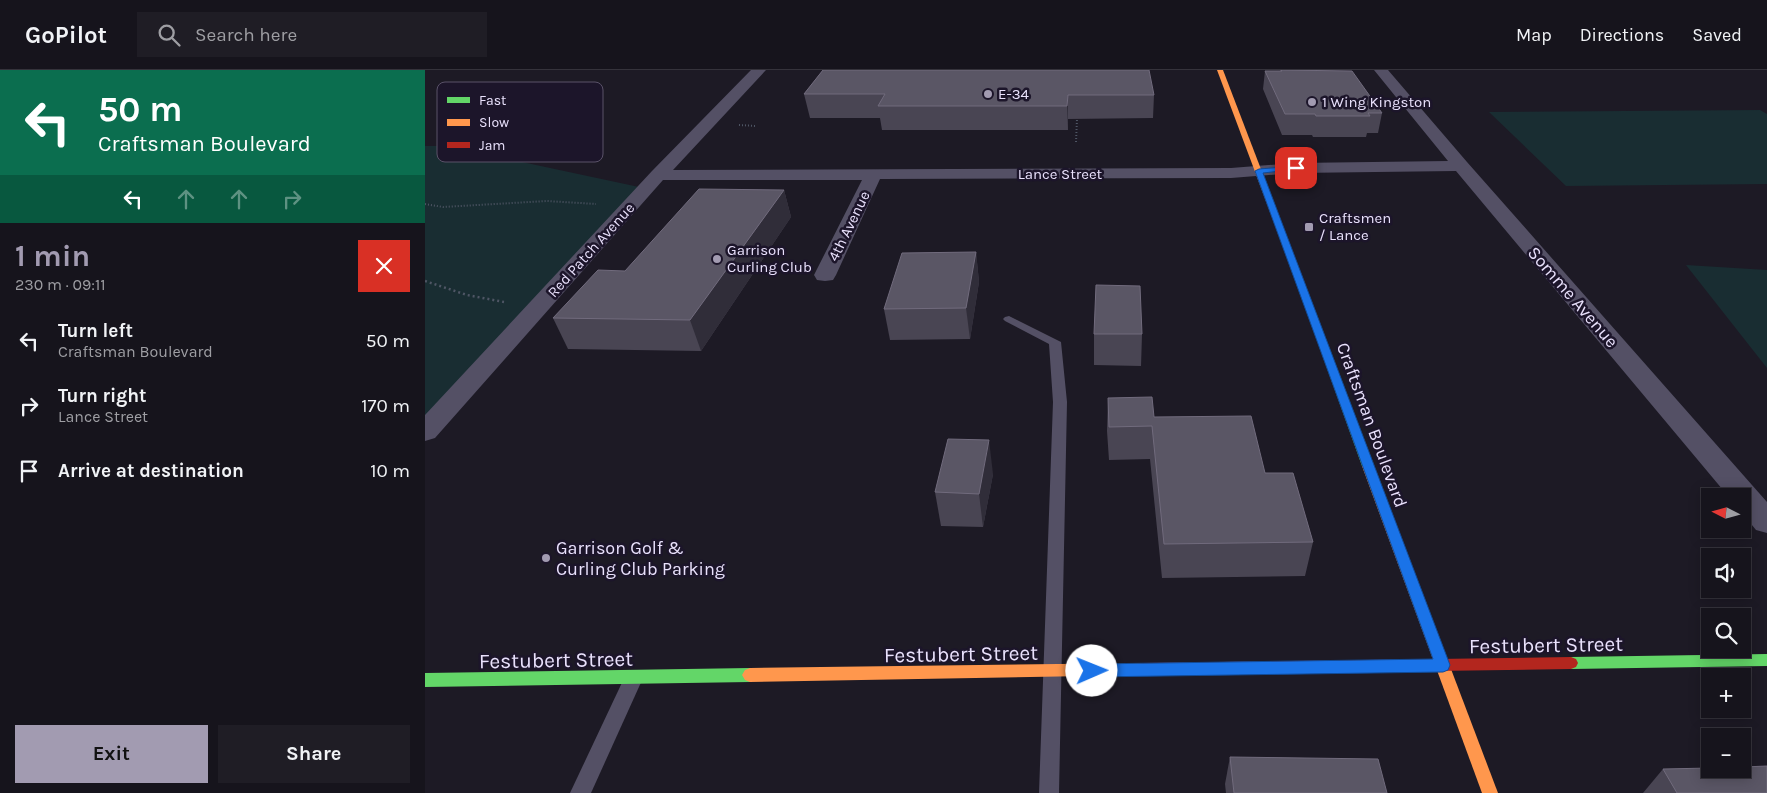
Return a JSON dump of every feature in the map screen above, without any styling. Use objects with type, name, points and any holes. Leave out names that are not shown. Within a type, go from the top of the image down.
[{"type":"street","name":"Red Patch Avenue","points":[[425,432],[658,175],[759,70]]},
{"type":"street","name":"Craftsman Boulevard","points":[[1220,70],[1490,793]]},
{"type":"street","name":"Somme Avenue","points":[[1381,70],[1461,166],[1767,522]]},
{"type":"street","name":"Lance Street","points":[[658,175],[873,176],[1222,173],[1296,168],[1461,166]]},
{"type":"street","name":"4th Avenue","points":[[825,276],[873,176]]},
{"type":"street","name":"Festubert Street","points":[[425,680],[1767,660]]},
{"type":"lane","points":[[1009,319],[1055,342],[1060,402],[1049,793]]},
{"type":"lane","points":[[580,793],[635,677]]},
{"type":"path","points":[[1076,142],[1077,119]]},
{"type":"path","points":[[425,204],[443,207],[547,201],[631,206]]},
{"type":"path","points":[[425,281],[467,296],[538,308]]},
{"type":"green space","points":[[1760,110],[1767,114],[1767,184],[1566,186],[1489,112]]},
{"type":"green space","points":[[425,146],[437,146],[437,162],[523,162],[653,190],[425,429]]},
{"type":"green space","points":[[1686,265],[1767,270],[1767,368]]},
{"type":"building","points":[[823,70],[1149,70],[1154,95],[1068,95],[1067,106],[878,106],[885,94],[804,94]]},
{"type":"building","points":[[1265,71],[1352,71],[1382,113],[1368,113],[1370,116],[1285,114]]},
{"type":"building","points":[[699,189],[784,190],[690,320],[553,318],[598,270],[625,271]]},
{"type":"building","points":[[976,252],[966,308],[884,309],[902,253]]},
{"type":"building","points":[[1096,285],[1140,286],[1142,334],[1094,334]]},
{"type":"building","points":[[1152,397],[1154,417],[1251,416],[1265,473],[1293,473],[1313,542],[1164,544],[1152,426],[1109,427],[1108,398]]},
{"type":"building","points":[[948,439],[989,440],[979,494],[935,492]]},
{"type":"building","points":[[1230,757],[1378,759],[1387,793],[1234,793]]},
{"type":"building","points":[[1767,766],[1767,793],[1677,793],[1663,769],[1701,768],[1701,778],[1751,778],[1751,767]]},
{"type":"traffic: fast","points":[[1302,287],[1368,466]]},
{"type":"traffic: fast","points":[[1571,663],[1767,660]]},
{"type":"traffic: fast","points":[[425,680],[750,675]]},
{"type":"traffic: slow","points":[[1220,70],[1302,287]]},
{"type":"traffic: slow","points":[[1368,466],[1490,793]]},
{"type":"traffic: slow","points":[[750,675],[1143,669]]},
{"type":"traffic: jam","points":[[1143,669],[1571,663]]},
{"type":"place","name":"E-34","points":[[988,94]]},
{"type":"place","name":"1 Wing Kingston","points":[[1312,102]]},
{"type":"place","name":"Craftsmen / Lance","points":[[1309,227]]},
{"type":"place","name":"Garrison Curling Club","points":[[717,259]]},
{"type":"place","name":"Garrison Golf & Curling Club Parking","points":[[546,558]]},
{"type":"route","points":[[1092,671],[1443,665],[1259,171],[1296,168]]}]
